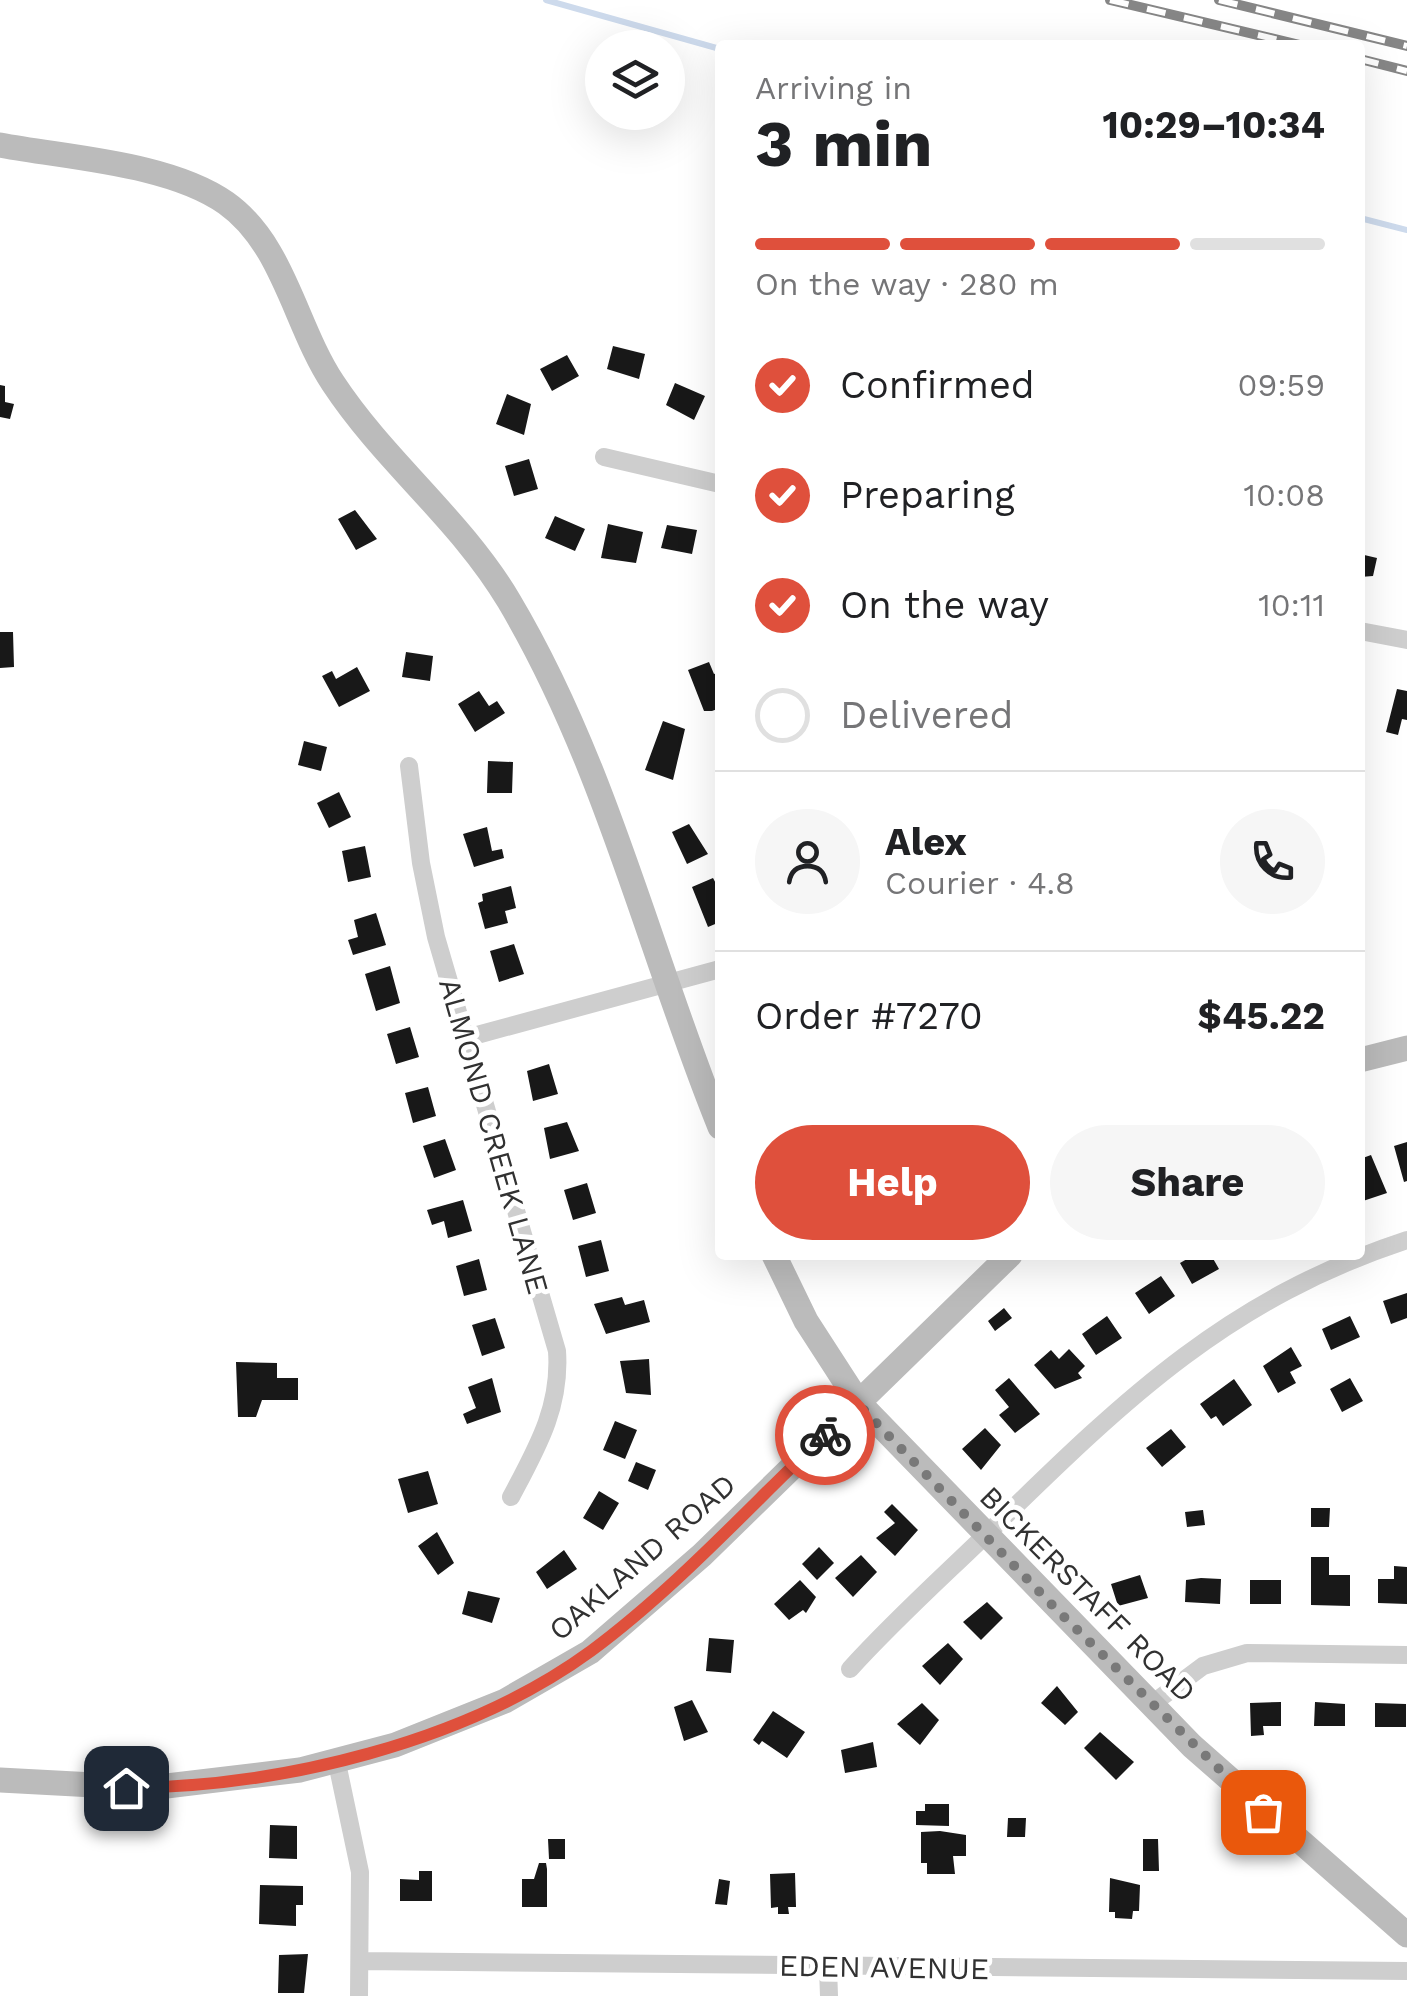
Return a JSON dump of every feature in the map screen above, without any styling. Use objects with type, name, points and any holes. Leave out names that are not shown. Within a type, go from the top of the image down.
[{"type":"street","points":[[0,144],[184,182],[228,204],[260,236],[316,352],[349,407],[469,542],[532,642],[579,735],[715,1114]]},
{"type":"street","points":[[604,458],[715,483]]},
{"type":"street","points":[[1365,631],[1407,640]]},
{"type":"street","name":"ALMOND CREEK LANE","points":[[410,766],[420,863],[436,937],[557,1351],[558,1388],[551,1418],[511,1497]]},
{"type":"street","points":[[466,1038],[715,970]]},
{"type":"street","points":[[1365,1059],[1407,1048]]},
{"type":"street","points":[[1365,1257],[1407,1240]]},
{"type":"street","name":"BICKERSTAFF ROAD","points":[[776,1260],[806,1321],[858,1404],[1238,1789],[1407,1935]]},
{"type":"street","name":"OAKLAND ROAD","points":[[0,1780],[150,1788],[338,1763],[505,1701],[590,1652],[702,1555],[1005,1260]]},
{"type":"street","points":[[850,1669],[1101,1422],[1179,1356],[1284,1291],[1359,1260]]},
{"type":"street","points":[[1152,1704],[1202,1666],[1247,1653],[1407,1655]]},
{"type":"street","points":[[338,1763],[360,1872],[359,1996]]},
{"type":"street","name":"EDEN AVENUE","points":[[361,1961],[1407,1971]]},
{"type":"street","points":[[828,1967],[829,1996]]},
{"type":"building","points":[[613,346],[645,354],[639,379],[607,369]]},
{"type":"building","points":[[567,355],[579,376],[552,391],[540,369]]},
{"type":"building","points":[[675,383],[705,396],[694,420],[666,405]]},
{"type":"building","points":[[0,385],[5,386],[5,402],[14,404],[10,419],[0,417]]},
{"type":"building","points":[[507,394],[531,404],[524,435],[496,424]]},
{"type":"building","points":[[529,459],[538,489],[514,496],[505,466]]},
{"type":"building","points":[[355,510],[377,539],[356,550],[338,519]]},
{"type":"building","points":[[555,516],[585,529],[575,551],[545,538]]},
{"type":"building","points":[[608,524],[643,532],[636,563],[601,558]]},
{"type":"building","points":[[667,525],[697,530],[692,554],[661,548]]},
{"type":"building","points":[[1365,555],[1377,558],[1373,576],[1365,577]]},
{"type":"building","points":[[0,632],[13,632],[14,667],[0,668]]},
{"type":"building","points":[[406,652],[433,656],[430,681],[402,677]]},
{"type":"building","points":[[709,662],[715,674],[715,710],[704,711],[688,670]]},
{"type":"building","points":[[357,667],[370,691],[339,707],[322,676],[332,671],[336,679]]},
{"type":"building","points":[[1397,689],[1407,691],[1407,720],[1402,719],[1398,735],[1386,732]]},
{"type":"building","points":[[479,691],[489,706],[497,701],[505,713],[475,732],[458,704]]},
{"type":"building","points":[[663,721],[685,729],[673,780],[645,770]]},
{"type":"building","points":[[304,741],[327,747],[321,771],[298,765]]},
{"type":"building","points":[[488,761],[513,762],[512,793],[487,793]]},
{"type":"building","points":[[339,792],[351,817],[329,828],[317,803]]},
{"type":"building","points":[[689,824],[708,854],[687,864],[672,832]]},
{"type":"building","points":[[487,827],[492,851],[502,849],[504,858],[474,867],[463,834]]},
{"type":"building","points":[[365,846],[371,877],[348,882],[342,851]]},
{"type":"building","points":[[713,878],[715,924],[708,927],[692,887]]},
{"type":"building","points":[[511,886],[516,908],[505,911],[508,923],[485,929],[478,903],[483,901],[482,894]]},
{"type":"building","points":[[376,913],[386,945],[353,955],[348,940],[358,937],[354,920]]},
{"type":"building","points":[[514,944],[524,974],[499,982],[490,951]]},
{"type":"building","points":[[390,966],[400,1003],[376,1011],[365,974]]},
{"type":"building","points":[[410,1027],[419,1057],[396,1064],[387,1034]]},
{"type":"building","points":[[549,1064],[558,1094],[533,1101],[527,1071]]},
{"type":"building","points":[[428,1087],[436,1116],[413,1123],[405,1093]]},
{"type":"building","points":[[567,1122],[579,1151],[550,1159],[544,1128]]},
{"type":"building","points":[[445,1139],[456,1170],[434,1178],[423,1146]]},
{"type":"building","points":[[1407,1142],[1407,1181],[1404,1182],[1394,1146]]},
{"type":"building","points":[[1371,1155],[1387,1193],[1365,1200],[1365,1157]]},
{"type":"building","points":[[587,1183],[596,1213],[573,1220],[564,1190]]},
{"type":"building","points":[[463,1200],[472,1231],[448,1238],[444,1221],[432,1225],[427,1210]]},
{"type":"building","points":[[601,1240],[609,1271],[586,1277],[578,1246]]},
{"type":"building","points":[[479,1259],[487,1290],[464,1296],[456,1266]]},
{"type":"building","points":[[1214,1260],[1219,1269],[1192,1284],[1180,1263]]},
{"type":"building","points":[[1161,1276],[1175,1296],[1149,1314],[1135,1293]]},
{"type":"building","points":[[1407,1293],[1407,1318],[1391,1324],[1383,1301]]},
{"type":"building","points":[[622,1297],[625,1305],[644,1300],[650,1322],[606,1334],[594,1304]]},
{"type":"building","points":[[1004,1308],[1012,1318],[995,1331],[988,1321]]},
{"type":"building","points":[[1107,1316],[1122,1338],[1096,1355],[1082,1334]]},
{"type":"building","points":[[1350,1316],[1360,1337],[1331,1350],[1322,1329]]},
{"type":"building","points":[[495,1318],[505,1348],[482,1356],[472,1325]]},
{"type":"building","points":[[1291,1347],[1302,1366],[1290,1372],[1296,1383],[1278,1393],[1263,1366]]},
{"type":"building","points":[[1069,1349],[1085,1366],[1078,1373],[1082,1378],[1055,1389],[1034,1365],[1051,1350],[1059,1359]]},
{"type":"building","points":[[649,1359],[651,1395],[626,1393],[620,1361]]},
{"type":"building","points":[[236,1362],[277,1363],[277,1378],[298,1378],[298,1400],[262,1400],[256,1417],[238,1417]]},
{"type":"building","points":[[492,1378],[501,1412],[467,1424],[463,1414],[476,1408],[468,1387]]},
{"type":"building","points":[[1009,1378],[1040,1414],[1015,1433],[999,1415],[1009,1407],[995,1390]]},
{"type":"building","points":[[1350,1378],[1363,1401],[1342,1412],[1330,1389]]},
{"type":"building","points":[[1234,1379],[1252,1405],[1223,1426],[1216,1416],[1211,1419],[1200,1404]]},
{"type":"building","points":[[615,1421],[637,1430],[625,1459],[603,1450]]},
{"type":"building","points":[[985,1428],[1001,1445],[981,1470],[962,1449]]},
{"type":"building","points":[[1171,1429],[1186,1447],[1162,1467],[1146,1448]]},
{"type":"building","points":[[636,1462],[656,1470],[648,1490],[628,1481]]},
{"type":"building","points":[[428,1471],[438,1504],[408,1513],[398,1479]]},
{"type":"building","points":[[599,1491],[619,1503],[603,1530],[583,1518]]},
{"type":"building","points":[[892,1504],[918,1530],[895,1556],[876,1538],[895,1523],[884,1512]]},
{"type":"building","points":[[1311,1508],[1330,1508],[1329,1527],[1311,1527]]},
{"type":"building","points":[[1203,1510],[1205,1525],[1187,1527],[1185,1512]]},
{"type":"building","points":[[437,1532],[454,1563],[438,1575],[418,1546]]},
{"type":"building","points":[[819,1547],[834,1563],[817,1580],[802,1564]]},
{"type":"building","points":[[564,1550],[577,1569],[547,1589],[536,1572]]},
{"type":"building","points":[[861,1555],[877,1572],[853,1597],[835,1578]]},
{"type":"building","points":[[1311,1557],[1329,1557],[1329,1575],[1350,1575],[1350,1606],[1311,1605]]},
{"type":"building","points":[[1394,1566],[1407,1567],[1407,1604],[1378,1603],[1378,1579],[1394,1579]]},
{"type":"building","points":[[1140,1575],[1148,1598],[1118,1606],[1111,1584]]},
{"type":"building","points":[[1221,1579],[1220,1604],[1185,1602],[1186,1580]]},
{"type":"building","points":[[800,1580],[816,1597],[806,1613],[803,1610],[789,1620],[774,1604]]},
{"type":"building","points":[[1250,1580],[1281,1580],[1281,1604],[1250,1604]]},
{"type":"building","points":[[468,1591],[500,1598],[492,1623],[462,1614]]},
{"type":"building","points":[[987,1602],[1003,1618],[981,1640],[963,1622]]},
{"type":"building","points":[[709,1638],[734,1640],[731,1673],[706,1671]]},
{"type":"building","points":[[948,1643],[963,1659],[940,1685],[922,1666]]},
{"type":"building","points":[[1057,1686],[1078,1712],[1065,1725],[1041,1703]]},
{"type":"building","points":[[692,1700],[708,1732],[684,1741],[674,1707]]},
{"type":"building","points":[[1281,1702],[1281,1726],[1263,1726],[1264,1735],[1251,1736],[1250,1703]]},
{"type":"building","points":[[1315,1702],[1345,1704],[1345,1726],[1314,1726]]},
{"type":"building","points":[[922,1703],[939,1720],[920,1745],[897,1724]]},
{"type":"building","points":[[1375,1703],[1406,1704],[1406,1727],[1375,1727]]},
{"type":"building","points":[[773,1711],[805,1732],[787,1758],[762,1741],[759,1745],[753,1740]]},
{"type":"building","points":[[1100,1732],[1134,1762],[1116,1780],[1084,1748]]},
{"type":"building","points":[[873,1742],[877,1767],[845,1773],[841,1750]]},
{"type":"building","points":[[925,1804],[949,1804],[949,1826],[916,1825],[916,1811],[925,1811]]},
{"type":"building","points":[[1008,1818],[1026,1818],[1025,1837],[1007,1837]]},
{"type":"building","points":[[270,1825],[297,1826],[297,1859],[269,1858]]},
{"type":"building","points":[[921,1832],[966,1835],[966,1856],[953,1856],[955,1874],[927,1874],[927,1863],[921,1863]]},
{"type":"building","points":[[548,1839],[565,1839],[565,1859],[549,1859]]},
{"type":"building","points":[[1143,1839],[1158,1839],[1159,1871],[1143,1871]]},
{"type":"building","points":[[539,1863],[546,1863],[547,1907],[522,1907],[522,1879],[534,1879]]},
{"type":"building","points":[[419,1871],[432,1871],[432,1901],[400,1901],[400,1879],[419,1880]]},
{"type":"building","points":[[795,1873],[796,1907],[788,1907],[789,1914],[778,1914],[778,1907],[771,1908],[770,1874]]},
{"type":"building","points":[[1110,1878],[1140,1885],[1139,1911],[1133,1911],[1132,1919],[1115,1918],[1115,1912],[1109,1912]]},
{"type":"building","points":[[719,1879],[730,1881],[727,1905],[715,1904]]},
{"type":"building","points":[[260,1885],[303,1886],[303,1905],[296,1905],[296,1926],[259,1924]]},
{"type":"building","points":[[308,1954],[304,1993],[278,1993],[279,1955]]},
{"type":"waterway","points":[[546,0],[715,48]]},
{"type":"waterway","points":[[1365,219],[1407,230]]},
{"type":"railway","points":[[1110,0],[1279,40]]},
{"type":"railway","points":[[1219,0],[1407,46]]},
{"type":"railway","points":[[1365,60],[1407,71]]},
{"type":"way so far","points":[[825,1435],[858,1404],[1121,1675],[1263,1812]]},
{"type":"route","points":[[126,1788],[188,1784],[338,1763],[505,1701],[590,1652],[702,1555],[825,1435]]}]
